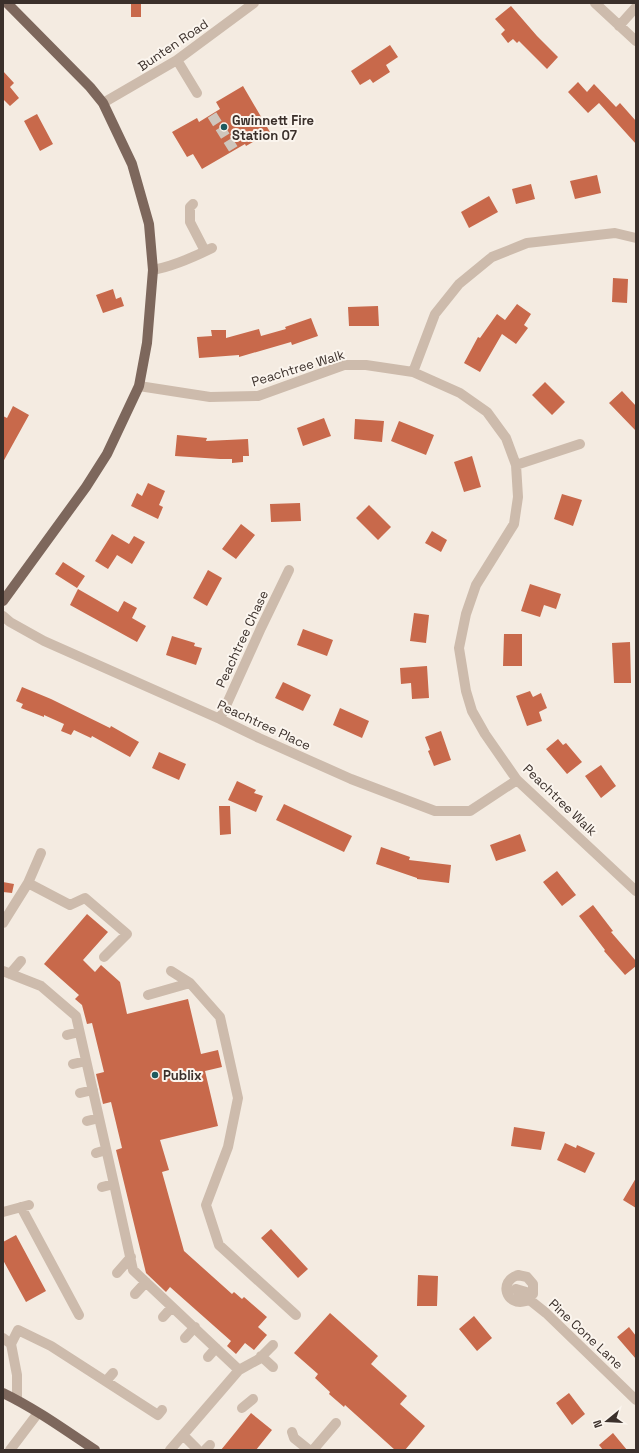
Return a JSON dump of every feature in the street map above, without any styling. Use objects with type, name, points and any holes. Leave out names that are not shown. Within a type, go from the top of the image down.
[{"type":"main road","points":[[3,601],[86,487],[107,454],[139,386],[147,343],[153,270],[149,224],[132,164],[103,104],[90,87],[7,3]]},
{"type":"main road","points":[[3,1393],[38,1413],[95,1450]]},
{"type":"street","name":"Bunten Road","points":[[103,104],[177,60],[254,3]]},
{"type":"street","points":[[595,3],[636,41]]},
{"type":"street","points":[[619,26],[636,7]]},
{"type":"street","points":[[177,60],[197,92]]},
{"type":"street","points":[[153,270],[171,266],[208,250],[190,222],[190,207],[193,204]]},
{"type":"street","points":[[413,372],[435,314],[459,284],[492,257],[527,244],[615,233],[636,238]]},
{"type":"street","name":"Peachtree Walk","points":[[139,386],[210,397],[258,396],[344,365],[366,364],[413,372],[460,393],[487,412],[506,438],[516,465],[518,497],[514,524],[476,585],[466,614],[459,648],[466,691],[472,711],[485,734],[517,780],[636,891]]},
{"type":"street","points":[[516,465],[580,444]]},
{"type":"street","name":"Peachtree Chase","points":[[220,719],[289,570]]},
{"type":"street","name":"Peachtree Place","points":[[3,616],[10,622],[44,641],[351,779],[435,811],[470,811],[517,780]]},
{"type":"street","points":[[3,923],[41,853]]},
{"type":"street","points":[[28,876],[70,905],[85,898],[127,934],[104,957]]},
{"type":"street","points":[[21,961],[7,973],[23,982],[41,986],[57,1005],[76,1016],[133,1270],[239,1370]]},
{"type":"street","points":[[171,971],[190,983],[220,1017],[238,1098],[228,1147],[206,1205],[219,1245],[296,1316]]},
{"type":"street","points":[[148,995],[190,983]]},
{"type":"street","points":[[67,1035],[79,1032]]},
{"type":"street","points":[[74,1064],[86,1061]]},
{"type":"street","points":[[80,1093],[92,1090]]},
{"type":"street","points":[[87,1121],[99,1118]]},
{"type":"street","points":[[96,1153],[106,1150]]},
{"type":"street","points":[[102,1187],[114,1184]]},
{"type":"street","points":[[3,1212],[25,1206],[57,1264],[79,1315]]},
{"type":"street","points":[[111,1220],[121,1217]]},
{"type":"street","points":[[118,1249],[128,1247]]},
{"type":"street","points":[[117,1273],[131,1257]]},
{"type":"street","points":[[135,1294],[146,1282]]},
{"type":"street","name":"Pine Cone Lane","points":[[516,1289],[546,1313],[636,1400]]},
{"type":"street","points":[[163,1317],[172,1307]]},
{"type":"street","points":[[185,1338],[194,1327]]},
{"type":"street","points":[[17,1400],[17,1375],[7,1341],[18,1330],[54,1343],[80,1358],[106,1381],[135,1394],[158,1415],[162,1410]]},
{"type":"street","points":[[170,1450],[239,1370],[262,1356],[273,1345]]},
{"type":"street","points":[[208,1357],[216,1348]]},
{"type":"street","points":[[262,1356],[273,1367]]},
{"type":"street","points":[[106,1381],[114,1373]]},
{"type":"street","points":[[242,1408],[253,1399]]},
{"type":"street","points":[[10,1450],[38,1413]]},
{"type":"street","points":[[312,1450],[336,1423]]},
{"type":"street","points":[[183,1435],[204,1448]]},
{"type":"street","points":[[291,1437],[309,1450]]},
{"type":"building","points":[[131,3],[141,3],[141,17],[131,17]]},
{"type":"building","points":[[511,6],[537,36],[558,57],[547,69],[519,41],[517,43],[513,39],[508,43],[501,34],[505,30],[495,19]]},
{"type":"building","points":[[390,45],[398,57],[386,65],[390,72],[373,83],[370,79],[360,85],[351,71]]},
{"type":"building","points":[[3,71],[14,83],[10,87],[19,98],[10,106],[3,99]]},
{"type":"building","points":[[578,82],[587,92],[594,84],[616,107],[620,103],[636,121],[636,144],[599,103],[588,113],[568,92]]},
{"type":"building","name":"Gwinnett Fire Station 07","points":[[243,86],[270,132],[246,146],[245,144],[202,169],[193,154],[187,157],[172,132],[197,118],[199,122],[220,109],[216,102]]},
{"type":"building","points":[[37,114],[53,144],[40,151],[24,121]]},
{"type":"building","points":[[597,175],[601,193],[575,199],[570,181]]},
{"type":"building","points":[[531,184],[535,199],[516,204],[512,189]]},
{"type":"building","points":[[489,196],[498,212],[469,228],[461,212]]},
{"type":"building","points":[[613,278],[628,279],[627,303],[612,302]]},
{"type":"building","points":[[113,289],[116,299],[121,297],[124,306],[103,313],[96,295]]},
{"type":"building","points":[[517,304],[531,314],[524,325],[528,328],[516,344],[502,334],[480,372],[464,363],[478,337],[480,338],[497,314],[505,320]]},
{"type":"building","points":[[378,306],[379,326],[349,326],[348,307]]},
{"type":"building","points":[[311,318],[318,336],[292,345],[291,342],[239,357],[239,355],[199,358],[197,337],[212,336],[211,330],[226,330],[226,338],[259,329],[261,336],[286,329],[285,327]]},
{"type":"building","points":[[545,382],[565,402],[552,415],[532,395]]},
{"type":"building","points":[[622,391],[636,406],[636,431],[609,403]]},
{"type":"building","points":[[13,406],[29,415],[3,462],[3,416],[7,418]]},
{"type":"building","points":[[324,418],[331,436],[303,446],[297,428]]},
{"type":"building","points":[[355,419],[384,421],[382,442],[354,439]]},
{"type":"building","points":[[399,421],[434,435],[426,455],[391,441]]},
{"type":"building","points":[[177,435],[207,438],[206,441],[248,439],[249,456],[243,456],[243,462],[232,463],[232,459],[175,456]]},
{"type":"building","points":[[472,456],[481,487],[464,492],[454,462]]},
{"type":"building","points":[[148,483],[165,491],[159,505],[163,507],[158,519],[131,506],[137,493],[142,496]]},
{"type":"building","points":[[562,494],[582,500],[573,526],[554,519]]},
{"type":"building","points":[[300,503],[301,521],[271,522],[270,504]]},
{"type":"building","points":[[369,505],[391,527],[378,540],[356,518]]},
{"type":"building","points":[[241,524],[255,535],[236,559],[222,549]]},
{"type":"building","points":[[432,531],[447,540],[441,552],[425,543]]},
{"type":"building","points":[[112,534],[129,544],[134,536],[145,542],[132,564],[117,555],[108,569],[95,561]]},
{"type":"building","points":[[63,562],[85,576],[77,588],[55,574]]},
{"type":"building","points":[[208,570],[222,578],[207,606],[193,598]]},
{"type":"building","points":[[530,584],[561,594],[556,609],[544,605],[540,617],[521,611]]},
{"type":"building","points":[[78,589],[118,612],[124,601],[137,608],[132,618],[146,626],[137,642],[70,605]]},
{"type":"building","points":[[414,613],[429,615],[426,643],[410,641]]},
{"type":"building","points":[[303,629],[333,640],[327,656],[297,645]]},
{"type":"building","points":[[504,634],[522,634],[522,666],[503,666]]},
{"type":"building","points":[[172,636],[195,643],[194,646],[202,648],[196,665],[166,655]]},
{"type":"building","points":[[630,642],[631,683],[614,683],[612,643]]},
{"type":"building","points":[[427,666],[429,698],[412,699],[411,683],[401,684],[400,668]]},
{"type":"building","points":[[283,682],[311,695],[303,711],[275,698]]},
{"type":"building","points":[[22,687],[51,699],[110,728],[111,726],[139,742],[130,757],[92,736],[91,738],[74,730],[71,735],[61,731],[64,724],[44,715],[44,717],[21,708],[23,704],[16,701]]},
{"type":"building","points":[[530,691],[533,697],[541,693],[547,708],[539,712],[542,721],[527,726],[516,696]]},
{"type":"building","points":[[340,708],[369,721],[362,738],[333,725]]},
{"type":"building","points":[[441,731],[451,760],[434,766],[428,751],[430,750],[425,737]]},
{"type":"building","points":[[558,739],[563,745],[566,743],[582,762],[567,774],[546,749]]},
{"type":"building","points":[[159,752],[186,764],[179,780],[152,768]]},
{"type":"building","points":[[601,765],[616,786],[601,798],[585,776]]},
{"type":"building","points":[[237,781],[256,790],[254,793],[263,796],[256,812],[228,800]]},
{"type":"building","points":[[284,804],[352,836],[344,852],[276,820]]},
{"type":"building","points":[[219,806],[230,806],[231,834],[220,835]]},
{"type":"building","points":[[520,834],[526,851],[496,861],[490,845]]},
{"type":"building","points":[[381,847],[410,857],[409,860],[451,865],[449,883],[417,879],[376,864]]},
{"type":"building","points":[[557,871],[576,895],[562,906],[543,882]]},
{"type":"building","points":[[3,882],[14,884],[12,893],[3,892]]},
{"type":"building","points":[[593,905],[613,931],[611,932],[636,961],[636,966],[625,975],[604,951],[605,950],[579,916]]},
{"type":"building","points":[[87,914],[108,932],[83,960],[95,972],[101,965],[120,982],[127,1014],[188,999],[201,1054],[218,1050],[222,1067],[205,1071],[218,1126],[160,1140],[169,1170],[162,1172],[184,1251],[232,1294],[234,1292],[242,1299],[244,1297],[267,1317],[258,1327],[267,1335],[254,1350],[245,1343],[236,1354],[227,1346],[231,1341],[170,1287],[166,1292],[146,1273],[116,1150],[122,1148],[111,1102],[103,1104],[96,1074],[104,1072],[92,1023],[87,1024],[82,1005],[75,999],[79,995],[44,964]]},
{"type":"building","points":[[514,1127],[545,1132],[541,1150],[511,1146]]},
{"type":"building","points":[[565,1143],[576,1148],[577,1145],[595,1153],[585,1173],[557,1160]]},
{"type":"building","points":[[636,1178],[636,1208],[623,1200]]},
{"type":"building","points":[[271,1229],[308,1269],[298,1278],[261,1238]]},
{"type":"building","points":[[16,1235],[46,1291],[26,1302],[3,1260],[3,1242]]},
{"type":"building","points":[[418,1275],[438,1276],[437,1306],[417,1306]]},
{"type":"building","points":[[330,1313],[378,1356],[371,1364],[407,1396],[400,1404],[425,1426],[405,1450],[395,1450],[345,1405],[344,1407],[329,1394],[330,1392],[315,1378],[318,1374],[294,1353]]},
{"type":"building","points":[[474,1316],[492,1338],[477,1351],[459,1329]]},
{"type":"building","points":[[629,1327],[636,1336],[636,1359],[617,1337]]},
{"type":"building","points":[[569,1393],[585,1414],[572,1425],[556,1403]]},
{"type":"building","points":[[251,1413],[272,1430],[256,1450],[221,1450]]},
{"type":"building","points":[[613,1433],[627,1450],[603,1450],[599,1445]]},
{"type":"tunnel","points":[[212,115],[234,150]]},
{"type":"place","name":"Gwinnett Fire Station 07","points":[[224,127]]},
{"type":"place","name":"Publix","points":[[155,1075]]}]
